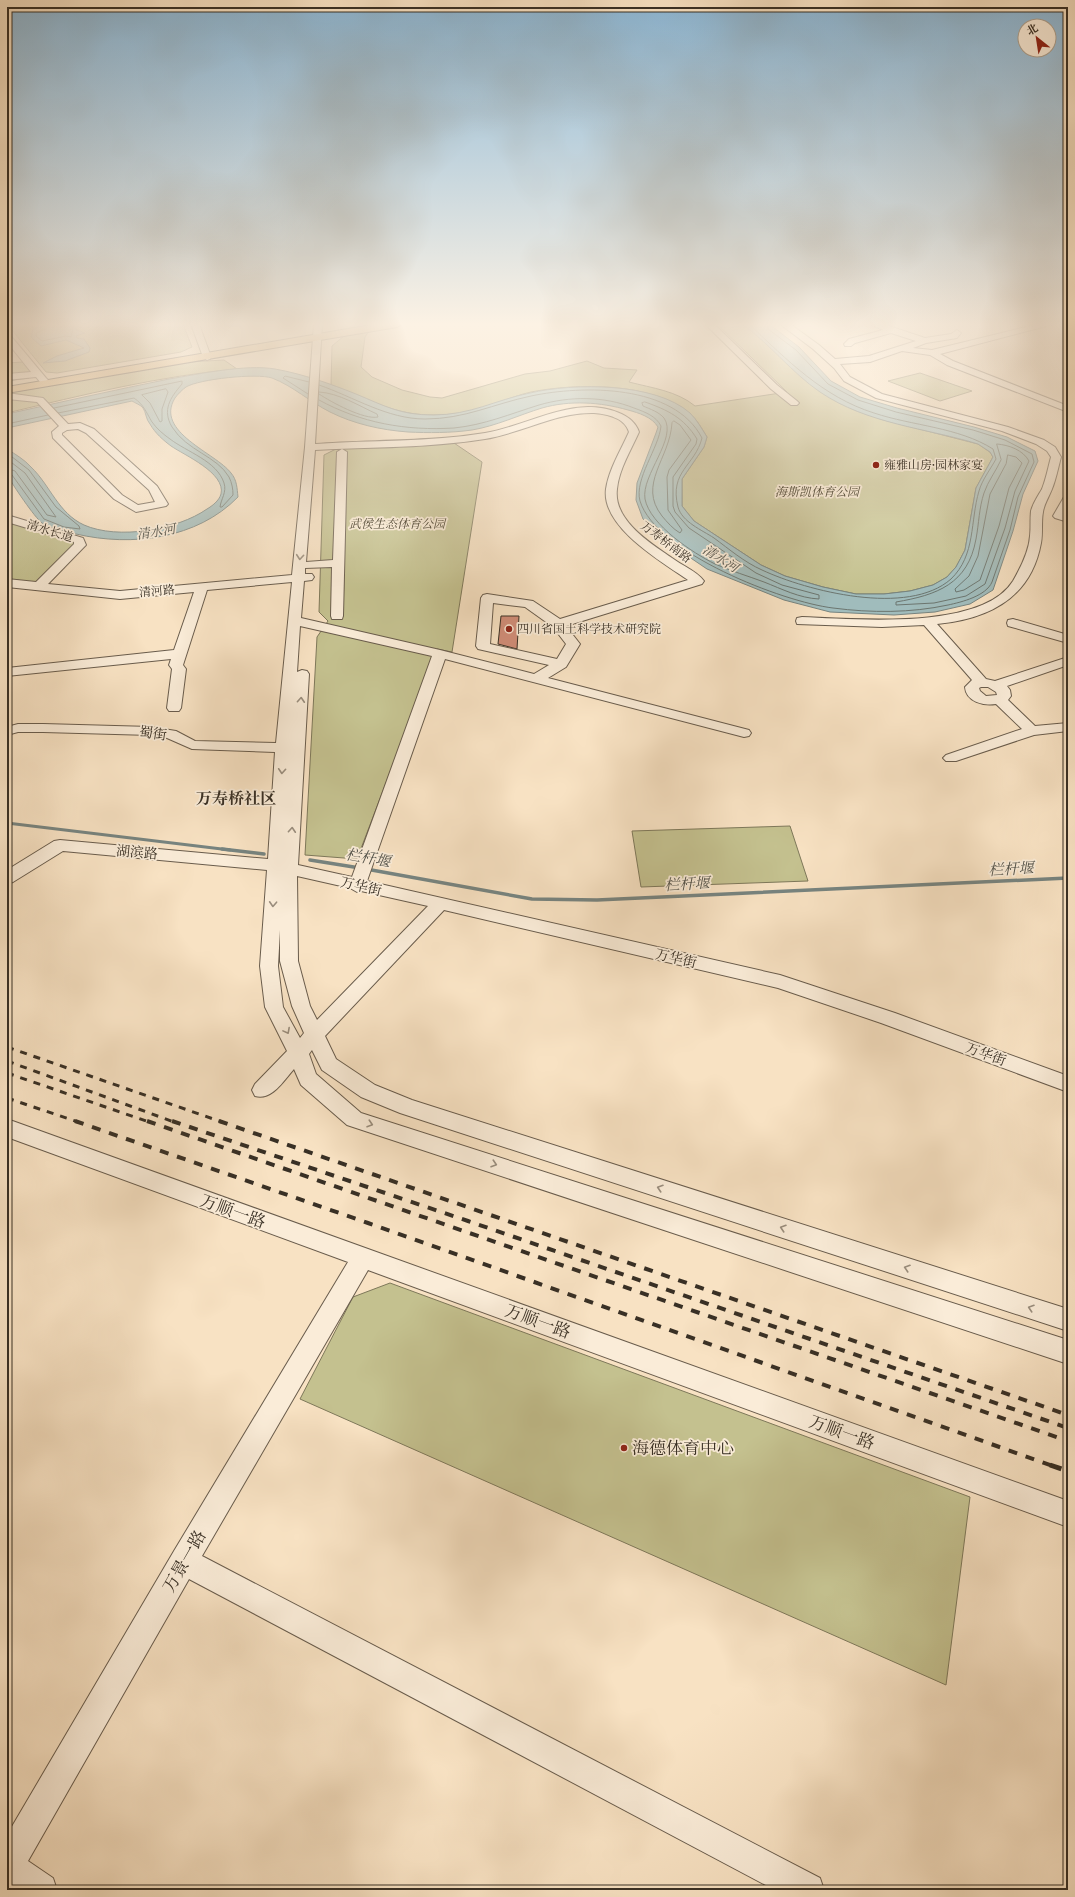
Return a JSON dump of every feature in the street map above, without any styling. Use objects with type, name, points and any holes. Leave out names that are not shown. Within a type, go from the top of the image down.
[{"type":"street","points":[[52,413],[62,424],[80,426],[90,431],[119,460],[153,488],[162,504],[136,509],[118,498],[57,436],[57,432],[62,424]]},
{"type":"street","points":[[317,413],[282,867],[269,966],[274,1007],[298,1052],[308,1078],[354,1119],[1068,1352]]},
{"type":"street","name":"万寿桥南路","points":[[314,447],[456,440],[487,436],[511,431],[563,413]]},
{"type":"street","name":"万寿桥南路","points":[[558,624],[698,581],[650,548],[627,529],[617,512],[611,496],[614,480],[634,432],[632,425],[617,414],[606,413]]},
{"type":"street","points":[[802,621],[878,624],[927,621],[972,614],[998,604],[1013,590],[1032,552],[1036,540],[1037,510],[1048,487],[1056,457],[1051,449],[1040,442],[1005,429],[942,413]]},
{"type":"street","points":[[337,616],[342,452]]},
{"type":"street","points":[[1068,499],[1059,516],[1068,518]]},
{"type":"street","name":"清水长道","points":[[7,518],[79,540],[80,545],[39,586]]},
{"type":"street","name":"清河路","points":[[7,583],[120,595],[202,587],[305,573],[339,563]]},
{"type":"street","points":[[174,708],[179,669],[176,665],[202,587]]},
{"type":"street","points":[[536,679],[561,664],[573,644],[558,624],[529,604],[487,598],[483,646],[561,664]]},
{"type":"street","points":[[927,621],[982,683],[972,687],[972,692],[975,695],[989,700],[997,692],[1068,661]]},
{"type":"street","points":[[300,622],[440,654],[744,734]]},
{"type":"street","points":[[1013,623],[1068,639]]},
{"type":"street","points":[[7,672],[179,654]]},
{"type":"street","points":[[361,874],[440,654]]},
{"type":"street","points":[[997,692],[1032,731]]},
{"type":"street","points":[[951,758],[1032,731],[1068,727]]},
{"type":"street","name":"蜀街","points":[[7,731],[18,728],[151,731],[171,734],[192,745],[290,748]]},
{"type":"street","name":"湖滨路","points":[[7,878],[60,845],[282,867]]},
{"type":"street","points":[[282,867],[289,961],[301,1006],[330,1064],[368,1091],[407,1107],[1068,1320]]},
{"type":"street","name":"万华街","points":[[282,867],[361,874],[440,904],[780,982],[888,1018],[1068,1084]]},
{"type":"street","points":[[262,1090],[440,904]]},
{"type":"street","name":"万顺一路","points":[[7,1128],[1068,1514]]},
{"type":"street","name":"万景一路","points":[[7,1866],[184,1561],[363,1258]]},
{"type":"street","points":[[184,1561],[808,1890]]},
{"type":"street","points":[[7,1866],[41,1890]]},
{"type":"green space","name":"海斯凯体育公园","points":[[405,413],[464,413],[435,415]]},
{"type":"green space","name":"海斯凯体育公园","points":[[689,413],[871,413],[880,419],[978,444],[990,452],[993,457],[976,488],[965,550],[956,567],[947,577],[933,585],[910,591],[884,594],[856,594],[823,587],[785,576],[761,565],[694,521],[682,506],[682,479],[704,447],[707,437],[697,421]]},
{"type":"green space","name":"武侯生态体育公园","points":[[454,443],[482,462],[452,652],[437,649],[357,859],[305,855],[317,637],[328,621],[319,612],[324,455],[338,448]]},
{"type":"green space","points":[[7,521],[73,541],[76,546],[40,583],[7,579]]},
{"type":"green space","points":[[790,826],[808,881],[641,887],[632,831]]},
{"type":"green space","name":"海德体育中心","points":[[390,1283],[970,1497],[946,1685],[300,1399],[353,1297]]},
{"type":"water","points":[[14,413],[79,413],[7,428],[7,414]]},
{"type":"water","name":"清水河","points":[[145,413],[171,413],[173,421],[180,431],[190,441],[223,465],[231,473],[236,481],[238,497],[222,511],[183,531],[141,539],[119,540],[97,538],[54,528],[42,523],[29,508],[8,476],[6,466],[7,449],[29,464],[61,506],[75,520],[84,525],[113,532],[130,532],[164,527],[194,516],[213,505],[219,499],[221,494],[221,486],[217,479],[203,466],[171,446],[159,436]]},
{"type":"water","points":[[332,413],[407,413],[421,415],[529,413],[490,426],[472,430],[456,432],[408,432],[368,426]]},
{"type":"water","name":"清水河","points":[[637,413],[689,413],[707,437],[704,447],[682,479],[682,506],[694,521],[761,565],[785,576],[823,587],[856,594],[884,594],[910,591],[933,585],[947,577],[956,567],[965,550],[976,488],[993,457],[990,452],[978,444],[877,418],[861,413],[915,413],[1007,437],[1035,451],[1038,461],[1023,494],[1013,531],[993,590],[970,604],[935,612],[894,615],[830,612],[784,600],[707,569],[667,542],[643,519],[636,500],[637,483],[658,427],[649,418]]},
{"type":"building","name":"四川省国土科学技术研究院","points":[[501,616],[519,616],[517,649],[498,644]]},
{"type":"waterway","name":"栏杆堰","points":[[7,823],[230,850]]},
{"type":"waterway","name":"栏杆堰","points":[[222,849],[264,854]]},
{"type":"waterway","name":"栏杆堰","points":[[310,860],[360,868]]},
{"type":"waterway","name":"栏杆堰","points":[[366,869],[532,899],[597,900],[1068,878]]},
{"type":"railway","points":[[7,1047],[222,1122]]},
{"type":"railway","points":[[7,1061],[174,1122]]},
{"type":"railway","points":[[7,1073],[149,1122]]},
{"type":"railway","points":[[7,1098],[78,1122]]},
{"type":"railway","points":[[75,1121],[368,1223],[1053,1466]]},
{"type":"railway","points":[[147,1121],[1068,1441]]},
{"type":"railway","points":[[172,1121],[468,1221],[1068,1428]]},
{"type":"railway","points":[[219,1121],[1068,1415]]},
{"type":"railway","points":[[1053,1466],[1068,1471]]},
{"type":"place","name":"雍雅山房·园林家宴","points":[[876,465]]},
{"type":"place","name":"四川省国土科学技术研究院","points":[[509,629]]},
{"type":"place","name":"海德体育中心","points":[[624,1448]]},
{"type":"district","name":"万寿桥社区","points":[[236,798]]}]
